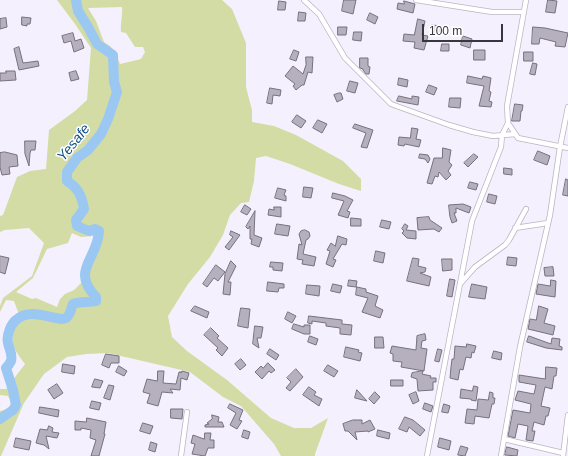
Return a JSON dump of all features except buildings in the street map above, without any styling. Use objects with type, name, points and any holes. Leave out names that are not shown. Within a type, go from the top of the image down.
[{"type":"street","points":[[304,0],[319,14],[345,58],[391,104],[467,131],[493,136],[515,134]]},
{"type":"street","points":[[416,0],[492,12],[523,12]]},
{"type":"street","points":[[526,0],[507,106],[508,123],[518,138],[568,148]]},
{"type":"street","points":[[501,456],[520,347],[548,223],[568,107]]},
{"type":"street","points":[[427,456],[472,221],[501,147],[502,135],[508,123]]},
{"type":"street","points":[[459,285],[475,267],[505,245],[526,209]]},
{"type":"street","points":[[515,228],[548,223]]},
{"type":"street","points":[[181,456],[187,412]]},
{"type":"street","points":[[504,439],[563,454],[568,415]]},
{"type":"green space","points":[[57,0],[222,0],[232,9],[246,43],[246,87],[252,110],[252,122],[274,126],[296,135],[343,161],[361,179],[361,191],[266,156],[256,158],[254,181],[249,202],[241,203],[230,215],[223,235],[210,257],[188,284],[168,316],[172,337],[187,351],[227,380],[271,418],[294,428],[311,428],[328,418],[315,456],[281,456],[274,444],[241,406],[223,397],[190,372],[108,353],[67,357],[44,374],[24,403],[0,456],[0,411],[8,409],[12,403],[8,396],[0,395],[0,389],[6,389],[25,364],[17,353],[13,343],[16,327],[21,320],[14,301],[6,300],[0,312],[0,306],[3,298],[32,276],[44,243],[29,228],[5,230],[0,232],[0,216],[3,215],[17,177],[30,171],[46,169],[49,130],[87,100],[91,48]],"holes":[[[122,7],[121,32],[126,33],[135,47],[143,47],[145,52],[141,59],[120,64],[115,52],[104,42],[96,21],[88,8]],[[72,233],[81,237],[93,236],[94,239],[83,264],[81,283],[74,290],[65,294],[60,299],[57,307],[36,298],[32,299],[16,292],[33,278],[47,249],[68,243]]]},
{"type":"waterway","name":"Yesafe","points":[[0,419],[13,410],[16,405],[6,368],[11,362],[8,337],[12,324],[22,316],[29,314],[44,315],[62,319],[66,318],[73,304],[96,301],[96,297],[89,288],[85,279],[85,272],[87,264],[98,241],[99,231],[95,229],[89,231],[77,226],[76,220],[84,209],[81,196],[67,181],[67,172],[77,158],[88,150],[101,134],[108,119],[117,92],[114,82],[113,55],[97,44],[78,11],[76,0]]}]
